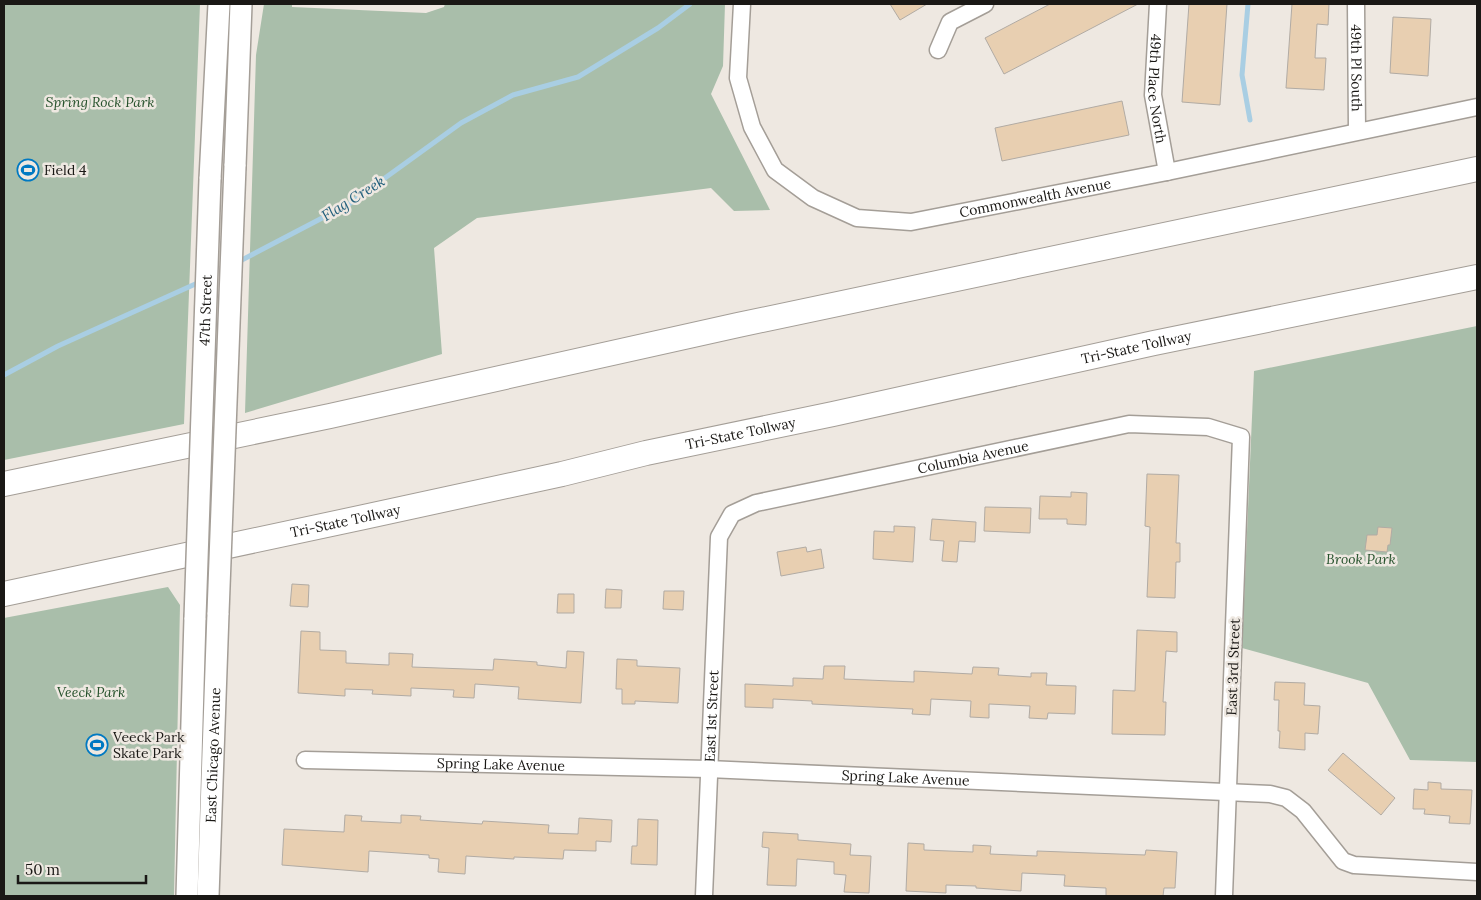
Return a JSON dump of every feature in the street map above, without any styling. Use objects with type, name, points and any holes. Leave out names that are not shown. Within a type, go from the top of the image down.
[{"type":"highway","points":[[4,484],[330,416],[738,325],[1477,170]]},
{"type":"highway","name":"Tri-State Tollway","points":[[4,594],[354,520],[562,474],[646,453],[1154,344],[1477,278]]},
{"type":"main road","name":"47th Street","points":[[195,618],[210,179],[219,4]]},
{"type":"main road","name":"47th Street","points":[[218,613],[241,4]]},
{"type":"main road","name":"East Chicago Avenue","points":[[208,896],[218,613]]},
{"type":"main road","name":"East Chicago Avenue","points":[[187,896],[195,618]]},
{"type":"street","name":"Commonwealth Avenue","points":[[742,4],[738,78],[752,126],[775,170],[813,198],[857,218],[911,222],[1167,172],[1477,107]]},
{"type":"street","points":[[938,50],[950,22],[985,4]]},
{"type":"street","name":"49th Place North","points":[[1158,4],[1153,95],[1167,172]]},
{"type":"street","name":"49th Pl South","points":[[1356,4],[1357,132]]},
{"type":"street","name":"Columbia Avenue","points":[[719,537],[732,514],[756,503],[1129,424],[1208,427],[1241,437]]},
{"type":"street","name":"East 3rd Street","points":[[1224,896],[1241,437]]},
{"type":"street","name":"East 1st Street","points":[[704,896],[719,537]]},
{"type":"street","name":"Spring Lake Avenue","points":[[305,760],[708,769],[1270,794],[1286,798],[1303,812],[1343,860],[1354,865],[1477,872]]},
{"type":"green space","name":"Spring Rock Park","points":[[4,4],[200,4],[184,424],[4,460]]},
{"type":"green space","points":[[264,4],[292,4],[292,7],[426,13],[444,7],[445,4],[725,4],[723,66],[711,94],[770,210],[734,211],[711,188],[477,218],[434,248],[442,354],[245,413],[256,55]]},
{"type":"green space","name":"Brook Park","points":[[1477,326],[1477,762],[1410,760],[1368,683],[1242,648],[1254,371]]},
{"type":"green space","name":"Veeck Park","points":[[168,587],[180,605],[174,896],[4,896],[4,618]]},
{"type":"building","points":[[890,4],[927,4],[900,20]]},
{"type":"building","points":[[1050,4],[1138,4],[1004,74],[985,38]]},
{"type":"building","points":[[1189,4],[1227,4],[1220,105],[1182,102]]},
{"type":"building","points":[[1292,4],[1329,4],[1328,25],[1317,24],[1315,58],[1326,58],[1324,90],[1286,88]]},
{"type":"building","points":[[1393,17],[1431,19],[1428,76],[1390,73]]},
{"type":"building","points":[[1122,101],[1129,135],[1002,161],[995,128]]},
{"type":"building","points":[[1147,474],[1179,475],[1176,543],[1180,543],[1180,562],[1176,562],[1175,598],[1147,597],[1150,527],[1145,526]]},
{"type":"building","points":[[1071,492],[1087,493],[1086,525],[1067,524],[1067,519],[1039,519],[1040,496],[1071,497]]},
{"type":"building","points":[[985,507],[1031,508],[1030,533],[984,531]]},
{"type":"building","points":[[932,519],[976,522],[975,542],[959,541],[957,562],[942,561],[944,541],[930,540]]},
{"type":"building","points":[[894,526],[915,527],[913,562],[873,559],[874,531],[894,532]]},
{"type":"building","points":[[1378,527],[1392,528],[1390,545],[1388,545],[1387,552],[1365,550],[1367,535],[1377,535]]},
{"type":"building","points":[[806,547],[807,552],[821,549],[824,568],[781,576],[777,552]]},
{"type":"building","points":[[292,584],[309,585],[308,607],[290,606]]},
{"type":"building","points":[[606,589],[622,590],[621,608],[605,608]]},
{"type":"building","points":[[664,591],[684,591],[683,610],[663,609]]},
{"type":"building","points":[[558,594],[574,594],[574,613],[557,613]]},
{"type":"building","points":[[1137,630],[1177,632],[1177,652],[1166,651],[1163,702],[1166,702],[1165,735],[1112,734],[1113,690],[1135,691]]},
{"type":"building","points":[[301,631],[320,632],[320,650],[346,651],[346,663],[389,665],[389,653],[413,654],[412,667],[493,670],[494,659],[537,662],[537,665],[566,668],[567,651],[584,652],[581,703],[518,699],[519,687],[475,684],[474,698],[453,697],[454,690],[411,688],[411,696],[372,694],[373,690],[345,689],[345,696],[298,693]]},
{"type":"building","points":[[617,659],[637,660],[637,666],[680,668],[678,703],[635,701],[635,704],[622,704],[622,689],[616,689]]},
{"type":"building","points":[[824,666],[845,666],[844,679],[914,682],[914,671],[972,674],[973,667],[999,668],[998,675],[1031,677],[1031,673],[1047,673],[1046,685],[1076,686],[1075,714],[1048,713],[1047,719],[1029,718],[1030,706],[989,704],[989,718],[970,717],[971,701],[931,699],[930,715],[912,714],[913,709],[812,704],[812,701],[773,699],[773,708],[745,707],[745,684],[793,686],[793,678],[823,679]]},
{"type":"building","points":[[1275,682],[1305,683],[1304,705],[1320,706],[1318,734],[1305,733],[1305,750],[1279,748],[1279,700],[1274,700]]},
{"type":"building","points":[[1343,753],[1395,798],[1381,815],[1328,770]]},
{"type":"building","points":[[1428,782],[1441,783],[1441,789],[1472,790],[1470,824],[1449,823],[1450,816],[1424,814],[1425,809],[1413,809],[1414,789],[1428,790]]},
{"type":"building","points":[[345,815],[362,816],[361,821],[401,823],[401,815],[421,816],[420,820],[482,824],[483,821],[549,825],[548,833],[578,834],[579,818],[612,820],[611,842],[596,841],[596,851],[564,850],[563,859],[514,857],[514,859],[466,856],[465,874],[438,872],[439,859],[429,858],[429,855],[369,851],[368,872],[282,865],[284,829],[344,832]]},
{"type":"building","points":[[638,819],[658,820],[657,865],[631,864],[632,846],[637,846]]},
{"type":"building","points":[[763,832],[798,834],[798,840],[851,844],[850,855],[871,856],[869,893],[844,892],[846,875],[834,874],[834,862],[797,859],[796,886],[767,885],[769,848],[762,847]]},
{"type":"building","points":[[908,843],[924,844],[924,850],[973,852],[973,845],[991,846],[990,854],[1037,856],[1037,851],[1145,855],[1146,850],[1177,852],[1175,888],[1164,888],[1163,896],[1106,896],[1106,888],[1064,886],[1065,875],[1022,873],[1021,891],[946,885],[946,893],[906,891]]},
{"type":"waterway","name":"Flag Creek","points":[[238,262],[349,204],[461,123],[513,95],[578,77],[658,28],[690,4]]},
{"type":"waterway","points":[[1248,4],[1242,75],[1250,120]]},
{"type":"waterway","name":"Flag Creek","points":[[4,375],[58,346],[202,281]]},
{"type":"place","name":"Field 4","points":[[28,170]]},
{"type":"place","name":"Veeck Park Skate Park","points":[[97,745]]}]
